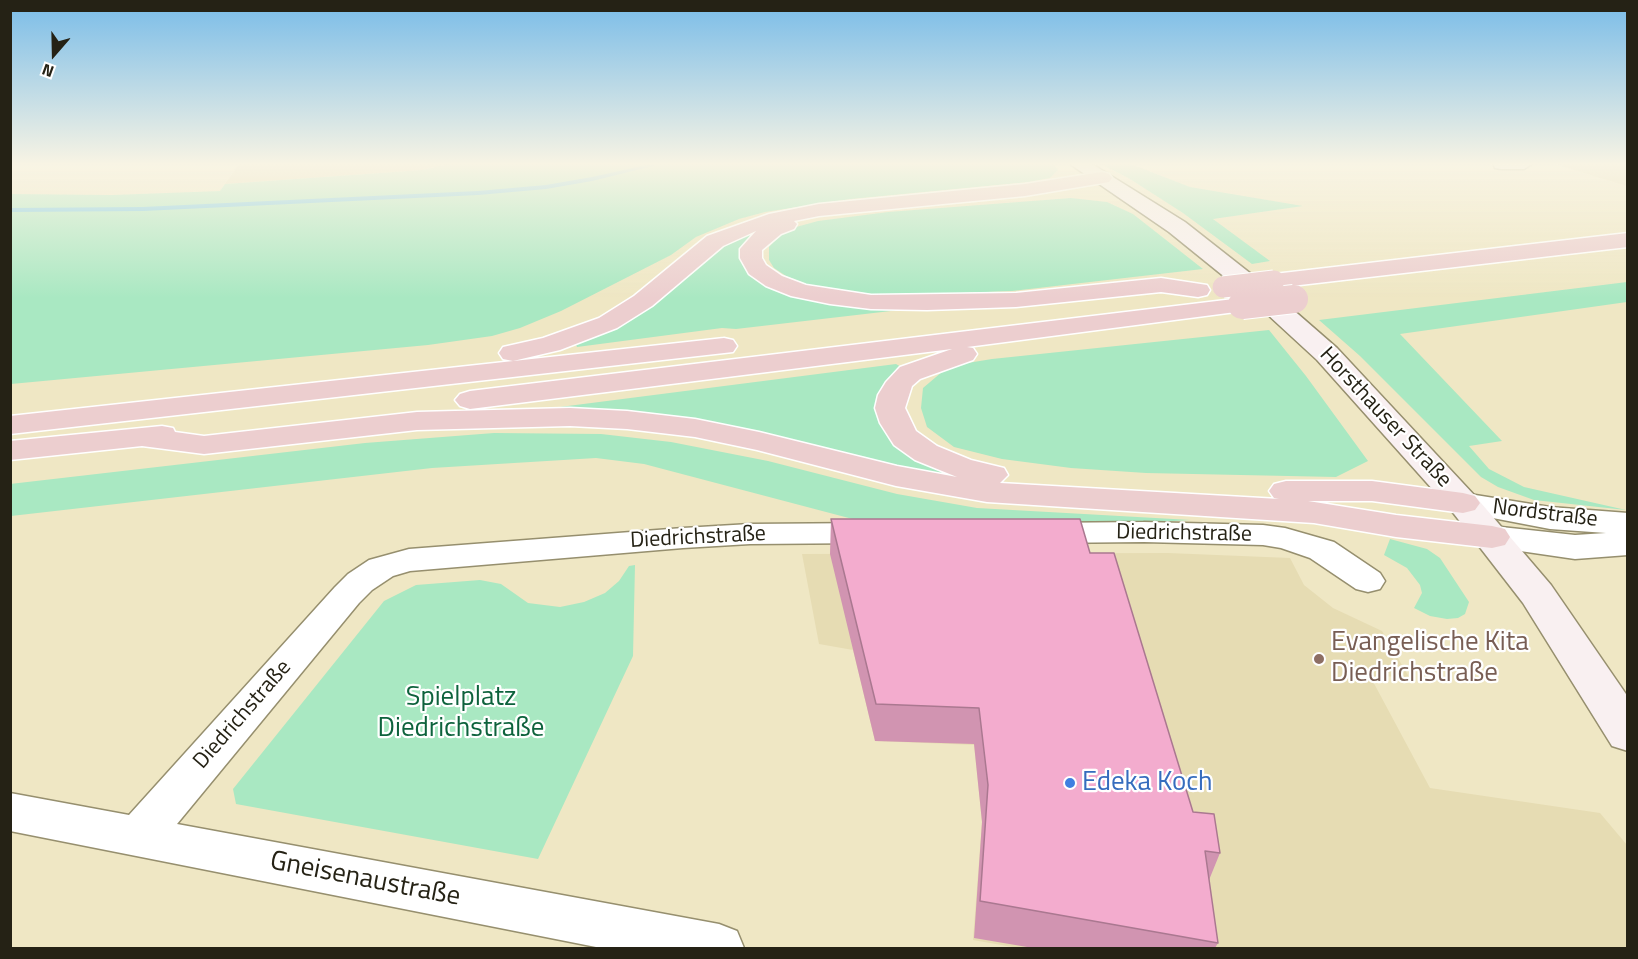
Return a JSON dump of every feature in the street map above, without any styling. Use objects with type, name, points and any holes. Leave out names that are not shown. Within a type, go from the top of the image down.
[{"type":"highway","points":[[194,406],[223,392],[467,363],[551,344],[608,323],[643,301],[715,242],[742,229],[776,218],[832,209]]},
{"type":"highway","points":[[883,209],[819,216],[773,229],[759,238],[751,249],[751,258],[757,269],[774,282],[830,297],[871,302],[1016,300],[1161,285],[1242,305],[1628,259]]},
{"type":"highway","points":[[10,451],[141,437],[1206,296],[1274,281],[1628,240]]},
{"type":"highway","points":[[10,425],[1206,296]]},
{"type":"highway","points":[[1206,296],[1174,325],[1002,346],[959,354],[929,364],[910,373],[893,395],[890,408],[895,423],[905,438],[926,453],[961,468],[999,477],[1119,487],[1277,492],[1372,490],[1463,503]]},
{"type":"highway","points":[[141,437],[204,445],[417,421],[558,417],[627,420],[695,428],[759,441],[896,476],[987,492],[1314,512],[1396,526],[1492,537]]},
{"type":"main road","name":"Horsthauser Straße","points":[[1149,209],[1177,227],[1251,286],[1327,354],[1492,537],[1537,594],[1623,721]]},
{"type":"street","name":"Nordstraße","points":[[1463,503],[1550,518],[1628,524]]},
{"type":"street","name":"Diedrichstraße","points":[[1013,533],[1144,532],[1263,535],[1285,538],[1322,550],[1368,580]]},
{"type":"street","name":"Diedrichstraße","points":[[139,836],[347,595],[360,582],[381,568],[409,560],[683,538],[750,534],[906,533]]},
{"type":"street","name":"Nordstraße","points":[[1492,537],[1575,547],[1628,543]]},
{"type":"street","name":"Gneisenaustraße","points":[[10,812],[719,948]]},
{"type":"shaded area","points":[[1168,553],[1290,558],[1304,585],[1333,608],[1382,631],[1409,677],[1370,676],[1430,788],[1600,813],[1627,845],[1627,948],[1018,948],[973,940],[982,822],[974,745],[875,741],[853,650],[819,644],[802,554]]},
{"type":"green space","points":[[11,209],[786,209],[739,219],[696,237],[671,255],[561,311],[520,328],[492,336],[428,345],[11,384]]},
{"type":"green space","points":[[930,209],[1122,209],[1133,214],[1203,269],[1012,291],[887,296],[811,286],[786,276],[774,268],[769,260],[769,247],[780,235],[796,227],[818,221]]},
{"type":"green space","points":[[1176,209],[1284,209],[1213,219],[1270,261],[1252,264]]},
{"type":"green space","points":[[761,226],[758,233],[760,279],[908,309],[736,329],[722,328],[577,347],[575,342],[708,252]]},
{"type":"green space","points":[[1627,282],[1627,302],[1400,334],[1502,441],[1469,446],[1489,469],[1524,487],[1626,510],[1534,500],[1498,487],[1481,477],[1360,356],[1319,320]]},
{"type":"green space","points":[[1269,330],[1368,461],[1336,477],[1146,473],[1071,468],[1002,459],[954,447],[927,427],[921,408],[923,388],[949,366],[992,359]]},
{"type":"green space","points":[[896,364],[903,368],[880,400],[961,478],[560,410],[560,407]]},
{"type":"green space","points":[[494,433],[601,434],[671,442],[768,461],[897,494],[977,508],[1191,520],[1125,524],[864,522],[644,464],[596,458],[432,468],[11,516],[10,484],[365,443]]},
{"type":"green space","points":[[1390,539],[1427,549],[1440,558],[1469,602],[1465,614],[1458,618],[1447,619],[1430,616],[1414,608],[1422,593],[1420,585],[1407,568],[1384,555]]},
{"type":"green space","name":"Spielplatz Diedrichstraße","points":[[635,565],[633,656],[538,859],[236,804],[233,789],[384,601],[416,585],[480,580],[501,584],[528,603],[560,607],[584,602],[605,593],[619,581],[629,566]]},
{"type":"building","name":"Edeka Koch","points":[[831,519],[1080,519],[1090,553],[1114,553],[1193,812],[1214,814],[1220,853],[1205,851],[1218,943],[980,901],[988,785],[979,708],[876,704]]},
{"type":"waterway","points":[[10,210],[148,209]]},
{"type":"place","name":"Evangelische Kita Diedrichstraße","points":[[1319,659]]},
{"type":"place","name":"Edeka Koch","points":[[1070,783]]}]
